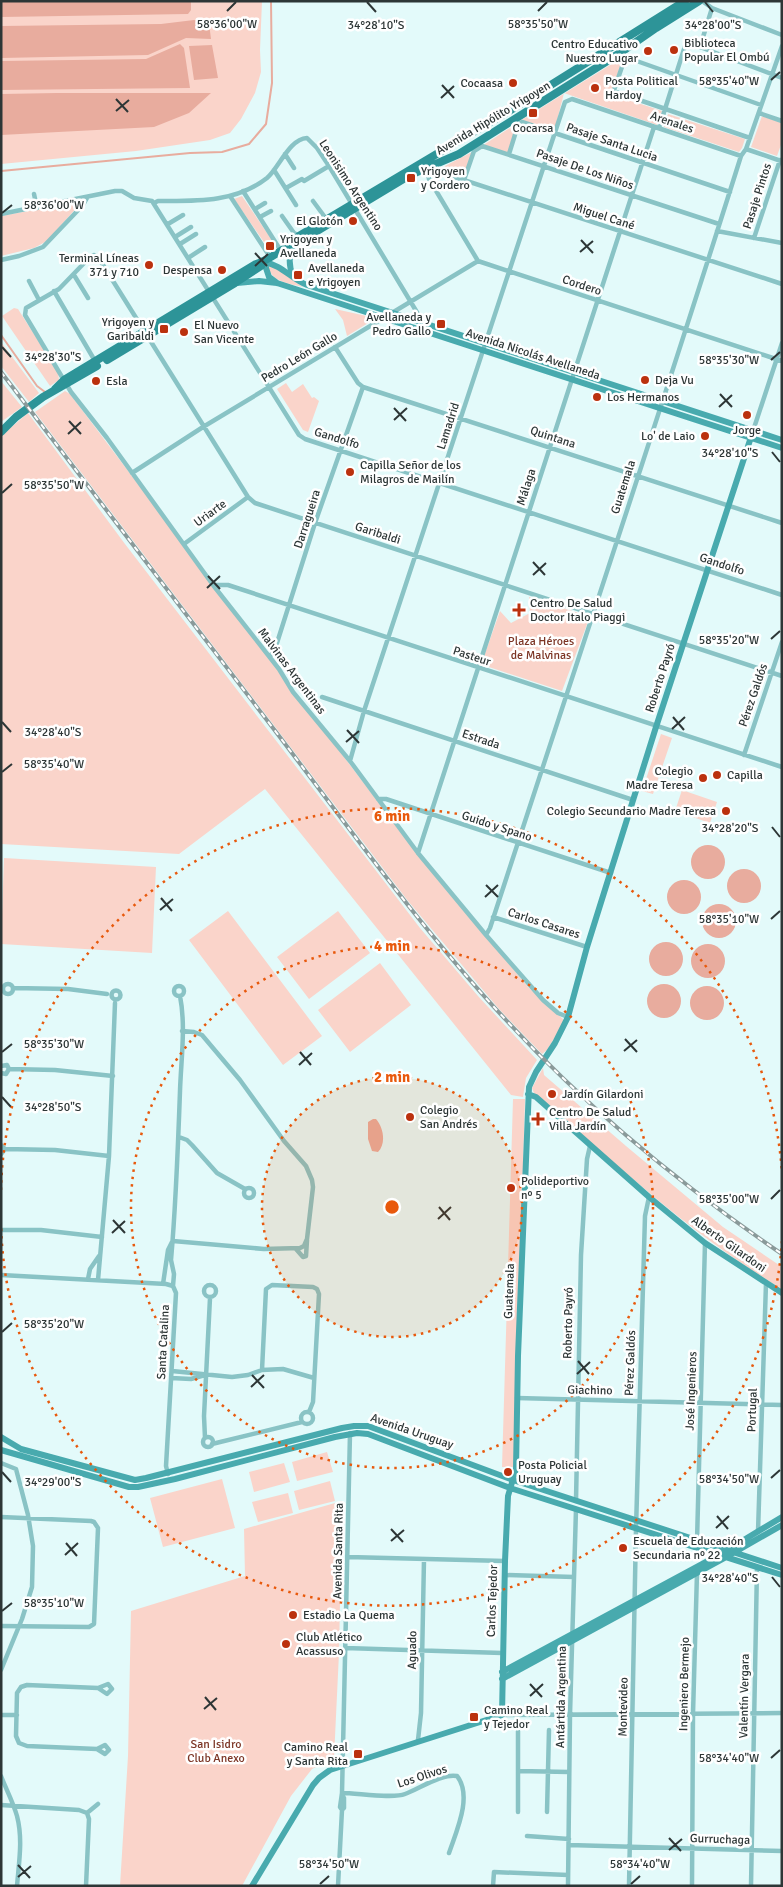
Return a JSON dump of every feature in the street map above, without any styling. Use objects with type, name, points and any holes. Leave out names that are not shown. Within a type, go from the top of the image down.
[{"type":"main road","name":"Avenida Hipólito Yrigoyen","points":[[211,294],[235,283],[281,251],[424,165],[685,1]]},
{"type":"main road","name":"Avenida Hipólito Yrigoyen","points":[[424,165],[449,160],[700,1]]},
{"type":"main road","points":[[607,50],[612,58]]},
{"type":"main road","points":[[508,111],[514,119]]},
{"type":"main road","name":"Avenida Hipólito Yrigoyen","points":[[294,243],[300,236],[326,220],[354,207]]},
{"type":"main road","points":[[294,243],[289,253],[289,261],[295,279]]},
{"type":"main road","name":"Avenida Hipólito Yrigoyen","points":[[1,432],[44,397],[96,361],[211,294],[256,264],[267,260]]},
{"type":"main road","points":[[267,260],[268,274],[277,283]]},
{"type":"main road","name":"Avenida Nicolás Avellaneda","points":[[267,260],[307,285],[424,323],[484,346],[573,376],[751,434],[782,448]]},
{"type":"main road","name":"Avenida Nicolás Avellaneda","points":[[235,283],[252,281],[277,283],[382,318],[484,346]]},
{"type":"main road","name":"Avenida Hipólito Yrigoyen","points":[[65,382],[145,333]]},
{"type":"main road","name":"Avenida Hipólito Yrigoyen","points":[[1,425],[16,418]]},
{"type":"main road","name":"Avenida Nicolás Avellaneda","points":[[751,434],[782,440]]},
{"type":"main road","name":"Roberto Payró","points":[[561,1032],[567,1020],[610,873],[751,434]]},
{"type":"main road","name":"Guatemala","points":[[510,1488],[516,1469],[528,1094],[532,1078],[561,1032]]},
{"type":"main road","name":"Alberto Gilardoni","points":[[528,1094],[536,1098],[649,1198],[705,1243],[782,1293]]},
{"type":"main road","name":"Avenida Uruguay","points":[[1,1438],[21,1449],[129,1479],[140,1479],[350,1427],[376,1428],[513,1480],[782,1568]]},
{"type":"main road","name":"Avenida Uruguay","points":[[1,1450],[129,1487],[138,1487],[169,1481],[350,1434],[368,1434],[510,1488],[782,1575]]},
{"type":"main road","name":"Carlos Tejedor","points":[[502,1714],[505,1561],[510,1488]]},
{"type":"main road","points":[[502,1676],[572,1641],[782,1517]]},
{"type":"main road","points":[[502,1676],[572,1634],[697,1573],[782,1525]]},
{"type":"main road","points":[[253,1886],[319,1778],[330,1770],[502,1714]]},
{"type":"street","points":[[700,1],[712,8],[782,35]]},
{"type":"street","points":[[712,8],[700,47],[782,78]]},
{"type":"street","name":"Málaga","points":[[418,853],[429,814],[642,162],[665,109],[685,46],[688,44],[700,47]]},
{"type":"street","name":"Guatemala","points":[[486,935],[494,917],[543,771],[687,330],[741,156],[746,149],[782,46]]},
{"type":"street","name":"Arenales","points":[[676,76],[631,59],[626,60],[614,90],[750,138]]},
{"type":"street","points":[[676,76],[762,105]]},
{"type":"street","name":"Arenales","points":[[568,99],[741,156]]},
{"type":"street","name":"Lamadrid","points":[[350,761],[364,711],[543,166],[565,102],[568,99]]},
{"type":"street","points":[[759,113],[782,121]]},
{"type":"street","name":"Pasaje Santa Lucia","points":[[510,154],[520,123],[525,123],[730,192]]},
{"type":"street","name":"Leonisimo Argentino","points":[[154,203],[158,201],[200,200],[230,196],[243,191],[268,177],[285,154],[300,139],[307,138],[313,142],[329,166],[424,323]]},
{"type":"street","name":"Pasaje De Los Niños","points":[[464,180],[474,151],[482,146],[720,224]]},
{"type":"street","points":[[746,149],[781,161]]},
{"type":"street","points":[[285,154],[294,168]]},
{"type":"street","name":"Pasaje Pintos","points":[[754,238],[781,161]]},
{"type":"street","points":[[424,165],[429,179],[478,261]]},
{"type":"street","name":"Miguel Cané","points":[[424,165],[531,203],[782,284]]},
{"type":"street","points":[[286,188],[302,179],[304,181],[329,166]]},
{"type":"street","points":[[274,170],[296,204]]},
{"type":"street","points":[[1,214],[122,191],[134,198],[154,203]]},
{"type":"street","points":[[243,191],[281,251]]},
{"type":"street","points":[[34,194],[37,208]]},
{"type":"street","points":[[230,196],[267,260]]},
{"type":"street","points":[[1,260],[19,256],[43,247],[83,205],[87,198]]},
{"type":"street","points":[[314,201],[326,220]]},
{"type":"street","name":"Gandolfo","points":[[154,203],[299,435],[304,439],[782,595]]},
{"type":"street","points":[[255,209],[265,203]]},
{"type":"street","points":[[260,217],[271,211]]},
{"type":"street","points":[[168,224],[183,215]]},
{"type":"street","points":[[282,216],[294,233],[300,236]]},
{"type":"street","points":[[175,237],[191,227]]},
{"type":"street","points":[[717,231],[782,243]]},
{"type":"street","points":[[180,244],[196,234]]},
{"type":"street","points":[[188,258],[206,247]]},
{"type":"street","points":[[29,281],[39,300],[54,291],[90,257],[98,256],[248,498]]},
{"type":"street","name":"Cordero","points":[[478,261],[779,360]]},
{"type":"street","name":"Pedro León Gallo","points":[[132,473],[203,427],[478,261]]},
{"type":"street","points":[[74,274],[88,298]]},
{"type":"street","points":[[54,291],[96,361]]},
{"type":"street","name":"Malvinas Argentinas","points":[[39,300],[26,308],[25,315],[65,382],[213,586],[270,657],[293,692],[350,761],[418,853],[543,1000],[567,1020]]},
{"type":"street","points":[[422,330],[424,323]]},
{"type":"street","name":"Roberto Payró","points":[[751,434],[779,360],[782,343]]},
{"type":"street","points":[[335,347],[358,383],[363,387]]},
{"type":"street","name":"Quintana","points":[[363,387],[782,524]]},
{"type":"street","name":"Darragueira","points":[[270,657],[276,646],[315,524],[363,387]]},
{"type":"street","name":"Garibaldi","points":[[248,498],[270,509],[782,676]]},
{"type":"street","name":"Uriarte","points":[[184,544],[248,498]]},
{"type":"street","name":"Pasteur","points":[[213,586],[228,585],[782,767]]},
{"type":"street","name":"Pérez Galdós","points":[[744,755],[782,642]]},
{"type":"street","name":"Estrada","points":[[322,697],[633,800]]},
{"type":"street","name":"Guido y Spano","points":[[378,799],[386,799],[610,873]]},
{"type":"street","name":"Carlos Casares","points":[[494,917],[588,947]]},
{"type":"street","points":[[13,988],[60,989],[108,994],[116,1000]]},
{"type":"street","points":[[108,994],[117,990],[120,992],[121,997],[116,1000]]},
{"type":"street","points":[[98,1280],[109,1156],[116,1000],[112,994],[114,991]]},
{"type":"street","points":[[163,1284],[168,1250],[172,1241],[179,1137],[182,1031],[180,996]]},
{"type":"street","points":[[182,1031],[202,1035],[240,1080],[284,1141],[306,1166],[313,1187],[306,1256],[303,1257],[296,1249]]},
{"type":"street","points":[[1,1066],[7,1065],[9,1069],[55,1070],[113,1076]]},
{"type":"street","points":[[1,1073],[6,1074],[9,1069]]},
{"type":"street","points":[[179,1137],[187,1140],[217,1173],[245,1189]]},
{"type":"street","name":"Roberto Payró","points":[[576,1501],[581,1255],[587,1159],[590,1146]]},
{"type":"street","points":[[1,1154],[3,1147],[109,1156]]},
{"type":"street","name":"Pérez Galdós","points":[[636,1529],[645,1216],[649,1198]]},
{"type":"street","points":[[1,1230],[42,1230],[102,1237]]},
{"type":"street","points":[[172,1241],[264,1249],[296,1249],[304,1246],[307,1239]]},
{"type":"street","name":"Santa Catalina","points":[[169,1481],[166,1466],[176,1293],[172,1286],[172,1241]]},
{"type":"street","name":"José Ingenieros","points":[[697,1541],[705,1243]]},
{"type":"street","points":[[88,1279],[90,1269],[99,1256]]},
{"type":"street","points":[[1,1275],[88,1279],[172,1286]]},
{"type":"street","name":"Portugal","points":[[758,1538],[766,1283]]},
{"type":"street","points":[[262,1370],[266,1289],[272,1285],[313,1287],[317,1289],[319,1294],[313,1402],[309,1412]]},
{"type":"street","points":[[210,1298],[204,1446],[209,1447],[212,1444],[302,1422],[308,1424],[312,1421],[312,1415],[309,1412]]},
{"type":"street","points":[[172,1372],[241,1376],[262,1370],[289,1370],[314,1378]]},
{"type":"street","points":[[171,1378],[191,1379],[206,1375]]},
{"type":"street","name":"Giachino","points":[[517,1398],[782,1406]]},
{"type":"street","points":[[302,1422],[300,1418],[302,1414],[309,1412]]},
{"type":"street","name":"Avenida Santa Rita","points":[[338,1886],[342,1810],[340,1807],[342,1794],[350,1427]]},
{"type":"street","points":[[205,1438],[211,1439],[212,1444]]},
{"type":"street","points":[[1,1463],[16,1469],[29,1518],[33,1546],[32,1587],[18,1626],[18,1631],[1,1670]]},
{"type":"street","name":"Antártida Argentina","points":[[568,1886],[570,1715],[576,1509]]},
{"type":"street","points":[[1,1517],[92,1521],[98,1528],[94,1624],[89,1627],[1,1626]]},
{"type":"street","name":"Montevideo","points":[[629,1886],[636,1529]]},
{"type":"street","points":[[348,1557],[505,1561]]},
{"type":"street","name":"Aguado","points":[[418,1740],[424,1560]]},
{"type":"street","name":"Valentín Vergara","points":[[751,1886],[757,1567]]},
{"type":"street","name":"Ingeniero Bermejo","points":[[692,1886],[692,1714],[697,1573]]},
{"type":"street","points":[[505,1575],[574,1576]]},
{"type":"street","points":[[345,1648],[502,1653]]},
{"type":"street","points":[[97,1749],[21,1745],[16,1736],[18,1693],[24,1686],[98,1688]]},
{"type":"street","points":[[502,1714],[782,1713]]},
{"type":"street","points":[[1,1715],[17,1715]]},
{"type":"street","points":[[547,1812],[548,1730]]},
{"type":"street","points":[[518,1731],[518,1812]]},
{"type":"street","points":[[518,1771],[569,1772]]},
{"type":"street","name":"Los Olivos","points":[[342,1794],[399,1796],[425,1784],[452,1775],[457,1776],[463,1786],[463,1806],[449,1853]]},
{"type":"street","points":[[1,1776],[17,1818],[21,1844],[17,1886]]},
{"type":"street","points":[[86,1813],[98,1804]]},
{"type":"street","points":[[1,1805],[78,1810],[86,1813],[89,1819],[86,1886]]},
{"type":"street","name":"Gurruchaga","points":[[527,1836],[629,1847],[782,1851]]},
{"type":"street","points":[[493,1886],[494,1872],[568,1875]]},
{"type":"green space","points":[[1,1],[262,1],[261,72],[255,93],[241,119],[230,133],[210,140],[136,151],[1,164]]},
{"type":"green space","points":[[623,57],[611,94],[662,111],[657,125],[565,93]]},
{"type":"green space","points":[[564,94],[554,133],[520,121]]},
{"type":"green space","points":[[668,114],[745,139],[742,148],[739,152],[664,127]]},
{"type":"green space","points":[[762,116],[782,123],[782,142],[777,156],[751,147]]},
{"type":"green space","points":[[519,122],[509,154],[482,146]]},
{"type":"green space","points":[[474,151],[464,180],[443,170],[445,166]]},
{"type":"green space","points":[[242,196],[274,243],[268,248],[234,199]]},
{"type":"green space","points":[[78,202],[80,204],[47,241],[34,248],[1,256],[1,216]]},
{"type":"green space","points":[[268,265],[278,269],[304,287],[277,279],[272,275]]},
{"type":"green space","points":[[14,308],[18,309],[58,372],[59,380],[50,386],[2,316]]},
{"type":"green space","points":[[335,309],[371,317],[373,320],[347,336],[343,320]]},
{"type":"green space","points":[[1,342],[39,393],[29,402],[1,366]]},
{"type":"green space","points":[[1,381],[22,407],[1,422]]},
{"type":"green space","points":[[286,383],[292,392],[303,384],[312,398],[314,397],[319,401],[308,432],[303,430],[277,389]]},
{"type":"green space","points":[[65,391],[70,394],[412,847],[529,988],[564,1020],[547,1050],[542,1054],[499,1009],[408,901],[35,412]]},
{"type":"green space","points":[[28,413],[125,544],[420,928],[478,996],[537,1060],[526,1078],[523,1097],[511,1095],[265,789],[179,854],[1,844],[1,436]]},
{"type":"green space","name":"Plaza Héroes de Malvinas","points":[[529,597],[588,616],[589,619],[562,691],[483,665],[482,662],[500,611],[511,623],[530,613]]},
{"type":"green space","points":[[661,734],[672,738],[653,794],[642,791]]},
{"type":"green space","points":[[682,790],[717,802],[710,823],[675,811]]},
{"type":"green space","points":[[4,858],[156,867],[152,953],[1,944]]},
{"type":"green space","points":[[228,911],[322,1036],[283,1065],[189,940]]},
{"type":"green space","points":[[338,911],[370,953],[309,999],[277,957]]},
{"type":"green space","points":[[380,963],[411,1005],[350,1052],[318,1010]]},
{"type":"green space","points":[[543,1068],[544,1075],[723,1227],[782,1267],[782,1289],[716,1245],[654,1197],[534,1093],[532,1088]]},
{"type":"green space","points":[[513,1099],[525,1099],[514,1467],[502,1467]]},
{"type":"green space","points":[[327,1452],[333,1472],[297,1481],[292,1462]]},
{"type":"green space","points":[[284,1463],[290,1482],[254,1492],[249,1472]]},
{"type":"green space","points":[[222,1479],[235,1528],[163,1547],[150,1498]]},
{"type":"green space","points":[[330,1481],[335,1501],[299,1510],[294,1491]]},
{"type":"green space","points":[[288,1493],[293,1513],[258,1522],[252,1502]]},
{"type":"green space","name":"San Isidro Club Anexo","points":[[342,1501],[339,1653],[334,1758],[312,1769],[291,1796],[242,1886],[120,1886],[128,1756],[131,1611],[245,1576],[244,1529]]},
{"type":"shaded area","points":[[1,1],[191,1],[191,10],[188,14],[1,17]]},
{"type":"shaded area","points":[[194,20],[209,23],[211,39],[186,38],[148,55],[1,58],[1,26],[161,24]]},
{"type":"shaded area","points":[[180,44],[184,48],[190,88],[1,90],[1,61],[146,59]]},
{"type":"shaded area","points":[[212,45],[218,78],[194,80],[189,46]]},
{"type":"shaded area","points":[[211,93],[189,113],[154,127],[1,135],[1,94]]},
{"type":"shaded area","points":[[708,845],[715,846],[720,850],[724,855],[724,869],[720,874],[715,878],[708,879],[701,878],[696,874],[692,869],[691,862],[692,855],[696,850],[701,846]]},
{"type":"shaded area","points":[[744,869],[751,870],[756,874],[760,879],[760,893],[756,898],[751,902],[744,903],[737,902],[732,898],[728,893],[727,886],[728,879],[732,874],[737,870]]},
{"type":"shaded area","points":[[684,880],[691,881],[696,885],[700,890],[700,904],[696,909],[691,913],[684,914],[677,913],[672,909],[668,904],[667,897],[668,890],[672,885],[677,881]]},
{"type":"shaded area","points":[[719,904],[726,905],[731,909],[735,914],[735,928],[731,933],[726,937],[719,938],[712,937],[707,933],[703,928],[702,921],[703,914],[707,909],[712,905]]},
{"type":"shaded area","points":[[666,942],[673,943],[678,947],[682,952],[682,966],[678,971],[673,975],[666,976],[659,975],[654,971],[650,966],[649,959],[650,952],[654,947],[659,943]]},
{"type":"shaded area","points":[[708,944],[715,945],[720,949],[724,954],[724,968],[720,973],[715,977],[708,978],[701,977],[696,973],[692,968],[691,961],[692,954],[696,949],[701,945]]},
{"type":"shaded area","points":[[664,984],[671,985],[676,989],[680,994],[680,1008],[676,1013],[671,1017],[664,1018],[657,1017],[652,1013],[648,1008],[647,1001],[648,994],[652,989],[657,985]]},
{"type":"shaded area","points":[[707,986],[714,987],[719,991],[723,996],[723,1010],[719,1015],[714,1019],[707,1020],[700,1019],[695,1015],[691,1010],[690,1003],[691,996],[695,991],[700,987]]},
{"type":"shaded area","points":[[376,1119],[379,1123],[383,1136],[381,1149],[378,1152],[372,1151],[368,1139],[368,1122]]},
{"type":"waterway","points":[[1,171],[190,153],[222,152],[249,144],[266,124],[272,83],[271,1]]},
{"type":"waterway","points":[[1,335],[37,386],[45,392]]},
{"type":"railway","points":[[1,372],[387,879],[475,986],[537,1053],[637,1145],[672,1174],[782,1254]]},
{"type":"place","name":"Biblioteca Popular El Ombú","points":[[674,50]]},
{"type":"place","name":"Centro Educativo Nuestro Lugar","points":[[648,51]]},
{"type":"place","name":"Cocaasa","points":[[513,83]]},
{"type":"place","name":"Posta Political Hardoy","points":[[595,88]]},
{"type":"place","name":"Cocarsa","points":[[533,113]]},
{"type":"place","name":"Yrigoyen y Cordero","points":[[411,178]]},
{"type":"place","name":"El Glotón","points":[[353,221]]},
{"type":"place","name":"Yrigoyen y Avellaneda","points":[[270,246]]},
{"type":"place","name":"Terminal Líneas 371 y 710","points":[[149,265]]},
{"type":"place","name":"Despensa","points":[[222,270]]},
{"type":"place","name":"Avellaneda e Yrigoyen","points":[[298,275]]},
{"type":"place","name":"Avellaneda y Pedro Gallo","points":[[441,324]]},
{"type":"place","name":"Yrigoyen y Garibaldi","points":[[164,329]]},
{"type":"place","name":"El Nuevo San Vicente","points":[[184,332]]},
{"type":"place","name":"Deja Vu","points":[[645,380]]},
{"type":"place","name":"Esla","points":[[96,381]]},
{"type":"place","name":"Los Hermanos","points":[[597,397]]},
{"type":"place","name":"Jorge","points":[[747,415]]},
{"type":"place","name":"Lo' de Laio","points":[[705,436]]},
{"type":"place","name":"Capilla Señor de los Milagros de Mailín","points":[[350,472]]},
{"type":"place","name":"Centro De Salud Doctor Italo Piaggi","points":[[519,610]]},
{"type":"place","name":"Capilla","points":[[717,775]]},
{"type":"place","name":"Colegio Madre Teresa","points":[[703,778]]},
{"type":"place","name":"Colegio Secundario Madre Teresa","points":[[726,811]]},
{"type":"place","name":"Jardín Gilardoni","points":[[552,1094]]},
{"type":"place","name":"Colegio San Andrés","points":[[410,1117]]},
{"type":"place","name":"Centro De Salud Villa Jardín","points":[[538,1119]]},
{"type":"place","name":"Polideportivo nº 5","points":[[511,1188]]},
{"type":"place","name":"Posta Policial Uruguay","points":[[508,1472]]},
{"type":"place","name":"Escuela de Educación Secundaria nº 22","points":[[623,1548]]},
{"type":"place","name":"Estadio La Quema","points":[[293,1615]]},
{"type":"place","name":"Club Atlético Acassuso","points":[[286,1644]]},
{"type":"place","name":"Camino Real y Tejedor","points":[[474,1717]]},
{"type":"place","name":"Camino Real y Santa Rita","points":[[358,1754]]}]
